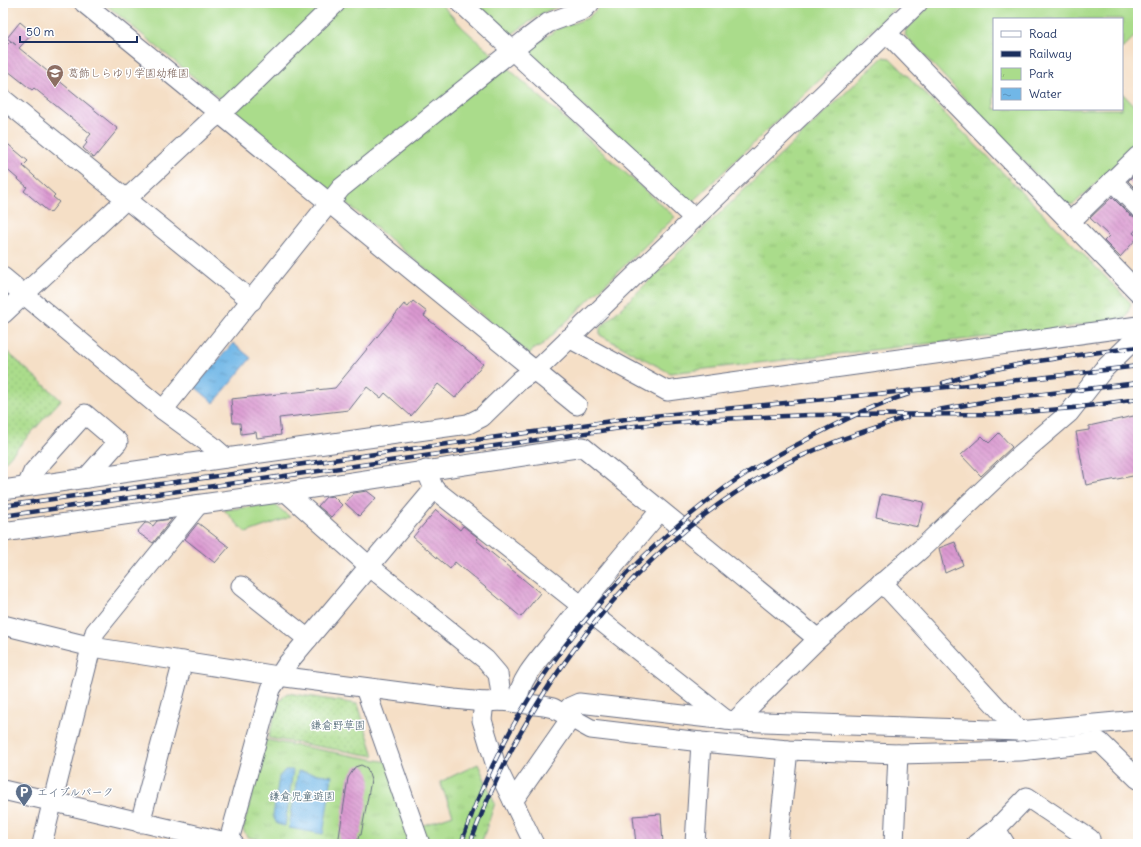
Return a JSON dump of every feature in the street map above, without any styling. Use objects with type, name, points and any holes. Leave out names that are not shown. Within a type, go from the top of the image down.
[{"type":"street","points":[[84,3],[577,405]]},
{"type":"street","points":[[3,314],[220,113],[336,3]]},
{"type":"street","points":[[461,3],[512,52],[694,218]]},
{"type":"street","points":[[163,410],[330,204],[341,188],[548,23],[583,10],[590,3]]},
{"type":"street","points":[[3,490],[223,455],[468,424],[482,417],[520,380],[535,370],[569,338],[918,3]]},
{"type":"street","points":[[887,33],[1138,292]]},
{"type":"street","points":[[3,99],[252,301]]},
{"type":"street","points":[[1070,222],[1138,156]]},
{"type":"street","points":[[1112,181],[1138,206]]},
{"type":"street","points":[[3,277],[163,410],[223,455]]},
{"type":"street","points":[[569,338],[667,391],[1138,326]]},
{"type":"street","points":[[730,721],[818,639],[921,549],[1021,454],[1069,412],[1103,370],[1138,336]]},
{"type":"street","points":[[27,486],[33,472],[85,414],[118,442],[86,478]]},
{"type":"street","points":[[3,532],[198,505],[584,447],[818,639]]},
{"type":"street","points":[[426,470],[434,489],[730,721]]},
{"type":"street","points":[[3,790],[230,844],[261,721],[271,689],[278,676],[434,489]]},
{"type":"street","points":[[286,492],[369,566],[486,660],[498,674],[501,702]]},
{"type":"street","points":[[42,844],[96,632],[198,505]]},
{"type":"street","points":[[534,844],[496,766],[482,720],[501,702],[518,694],[525,678],[582,605],[660,510]]},
{"type":"street","points":[[882,582],[1019,731]]},
{"type":"street","points":[[241,586],[308,639]]},
{"type":"street","points":[[3,625],[92,647],[278,676],[365,688],[553,708],[591,729],[701,742],[788,750],[898,754],[1020,751],[1100,742],[1138,779]]},
{"type":"street","points":[[140,823],[183,661]]},
{"type":"street","points":[[365,688],[420,844]]},
{"type":"street","points":[[513,801],[568,716],[570,707],[579,703],[730,721],[1019,731],[1138,720]]},
{"type":"street","points":[[695,844],[701,742]]},
{"type":"street","points":[[778,844],[788,750]]},
{"type":"street","points":[[894,844],[898,754]]},
{"type":"street","points":[[976,844],[1000,836],[1027,797],[1090,839],[1085,844]]},
{"type":"green space","points":[[104,3],[440,3],[463,28],[675,217],[540,347],[535,348],[529,354]]},
{"type":"green space","points":[[471,3],[566,3],[543,13],[509,36]]},
{"type":"green space","points":[[603,3],[900,3],[693,201],[688,201],[531,59],[530,49],[557,29],[588,18]]},
{"type":"green space","points":[[933,3],[1138,3],[1138,41],[1134,37],[1123,48],[1123,18],[993,18],[993,110],[1123,110],[1123,94],[1138,110],[1138,143],[1074,204],[1065,205],[905,35],[906,30]]},
{"type":"green space","points":[[883,57],[890,58],[1131,303],[1126,318],[1048,330],[670,373],[600,335],[600,328]]},
{"type":"green space","points":[[3,348],[61,400],[3,464]]},
{"type":"green space","points":[[274,504],[290,517],[246,533],[224,510]]},
{"type":"green space","name":"鎌倉野草園","points":[[287,693],[358,704],[374,756],[268,738],[279,701]]},
{"type":"green space","name":"鎌倉児童遊園","points":[[266,740],[388,762],[412,829],[453,815],[440,782],[478,764],[495,803],[481,844],[285,844],[247,837],[243,829]]},
{"type":"water","points":[[233,343],[251,358],[214,403],[195,387]]},
{"type":"water","points":[[285,770],[293,770],[285,826],[277,824],[273,816],[279,777]]},
{"type":"water","points":[[298,771],[332,776],[323,834],[289,828]]},
{"type":"building","points":[[20,22],[33,33],[19,48],[118,129],[94,158],[83,148],[87,143],[85,141],[91,134],[34,88],[32,90],[3,67],[3,49],[11,41],[7,38]]},
{"type":"building","points":[[3,140],[28,161],[23,166],[55,195],[53,197],[59,202],[50,213],[24,191],[27,187],[3,166]]},
{"type":"building","points":[[1138,171],[1138,191],[1128,181]]},
{"type":"building","points":[[1112,197],[1130,215],[1138,218],[1138,227],[1133,233],[1138,237],[1120,257],[1104,241],[1109,236],[1090,218]]},
{"type":"building","points":[[413,301],[427,312],[424,316],[483,364],[455,398],[438,384],[411,416],[385,393],[381,398],[367,387],[349,410],[279,418],[281,435],[257,438],[256,432],[241,434],[240,423],[233,423],[231,399],[335,388],[404,304],[408,307]]},
{"type":"building","points":[[1138,415],[1138,475],[1086,485],[1076,432],[1089,430],[1089,426]]},
{"type":"building","points":[[999,433],[1012,447],[981,476],[961,455],[982,436],[989,443]]},
{"type":"building","points":[[367,491],[376,498],[359,516],[345,503],[354,493]]},
{"type":"building","points":[[881,494],[924,502],[918,527],[876,518]]},
{"type":"building","points":[[333,496],[342,505],[331,517],[318,506],[326,497]]},
{"type":"building","points":[[436,510],[460,530],[463,526],[476,536],[478,538],[476,540],[540,593],[521,617],[455,562],[450,569],[413,537]]},
{"type":"building","points":[[172,519],[153,543],[137,532],[145,523],[153,526],[157,521]]},
{"type":"building","points":[[198,523],[229,547],[215,563],[185,539]]},
{"type":"building","points":[[955,542],[963,565],[945,573],[939,548]]},
{"type":"building","points":[[361,765],[367,768],[371,780],[361,835],[359,835],[357,844],[338,844],[348,778],[355,767]]},
{"type":"building","points":[[661,814],[663,844],[636,844],[633,816]]},
{"type":"railway","points":[[943,383],[1015,365],[1138,347]]},
{"type":"railway","points":[[3,506],[633,418],[1039,378],[1138,366]]},
{"type":"railway","points":[[932,411],[1000,399],[1138,383]]},
{"type":"railway","points":[[461,844],[475,805],[492,767],[536,688],[562,650],[590,615],[652,548],[686,518],[741,476],[842,421],[882,403],[909,394]]},
{"type":"railway","points":[[3,516],[635,426],[720,419],[809,415],[1003,414],[1073,408],[1138,399]]},
{"type":"railway","points":[[470,844],[493,789],[520,735],[551,682],[587,632],[627,586],[670,543],[718,505],[768,473],[802,456],[836,442],[907,417]]},
{"type":"place","name":"葛飾しらゆり学園幼稚園","points":[[55,88]]},
{"type":"place","name":"エイブルパーク","points":[[24,807]]}]
